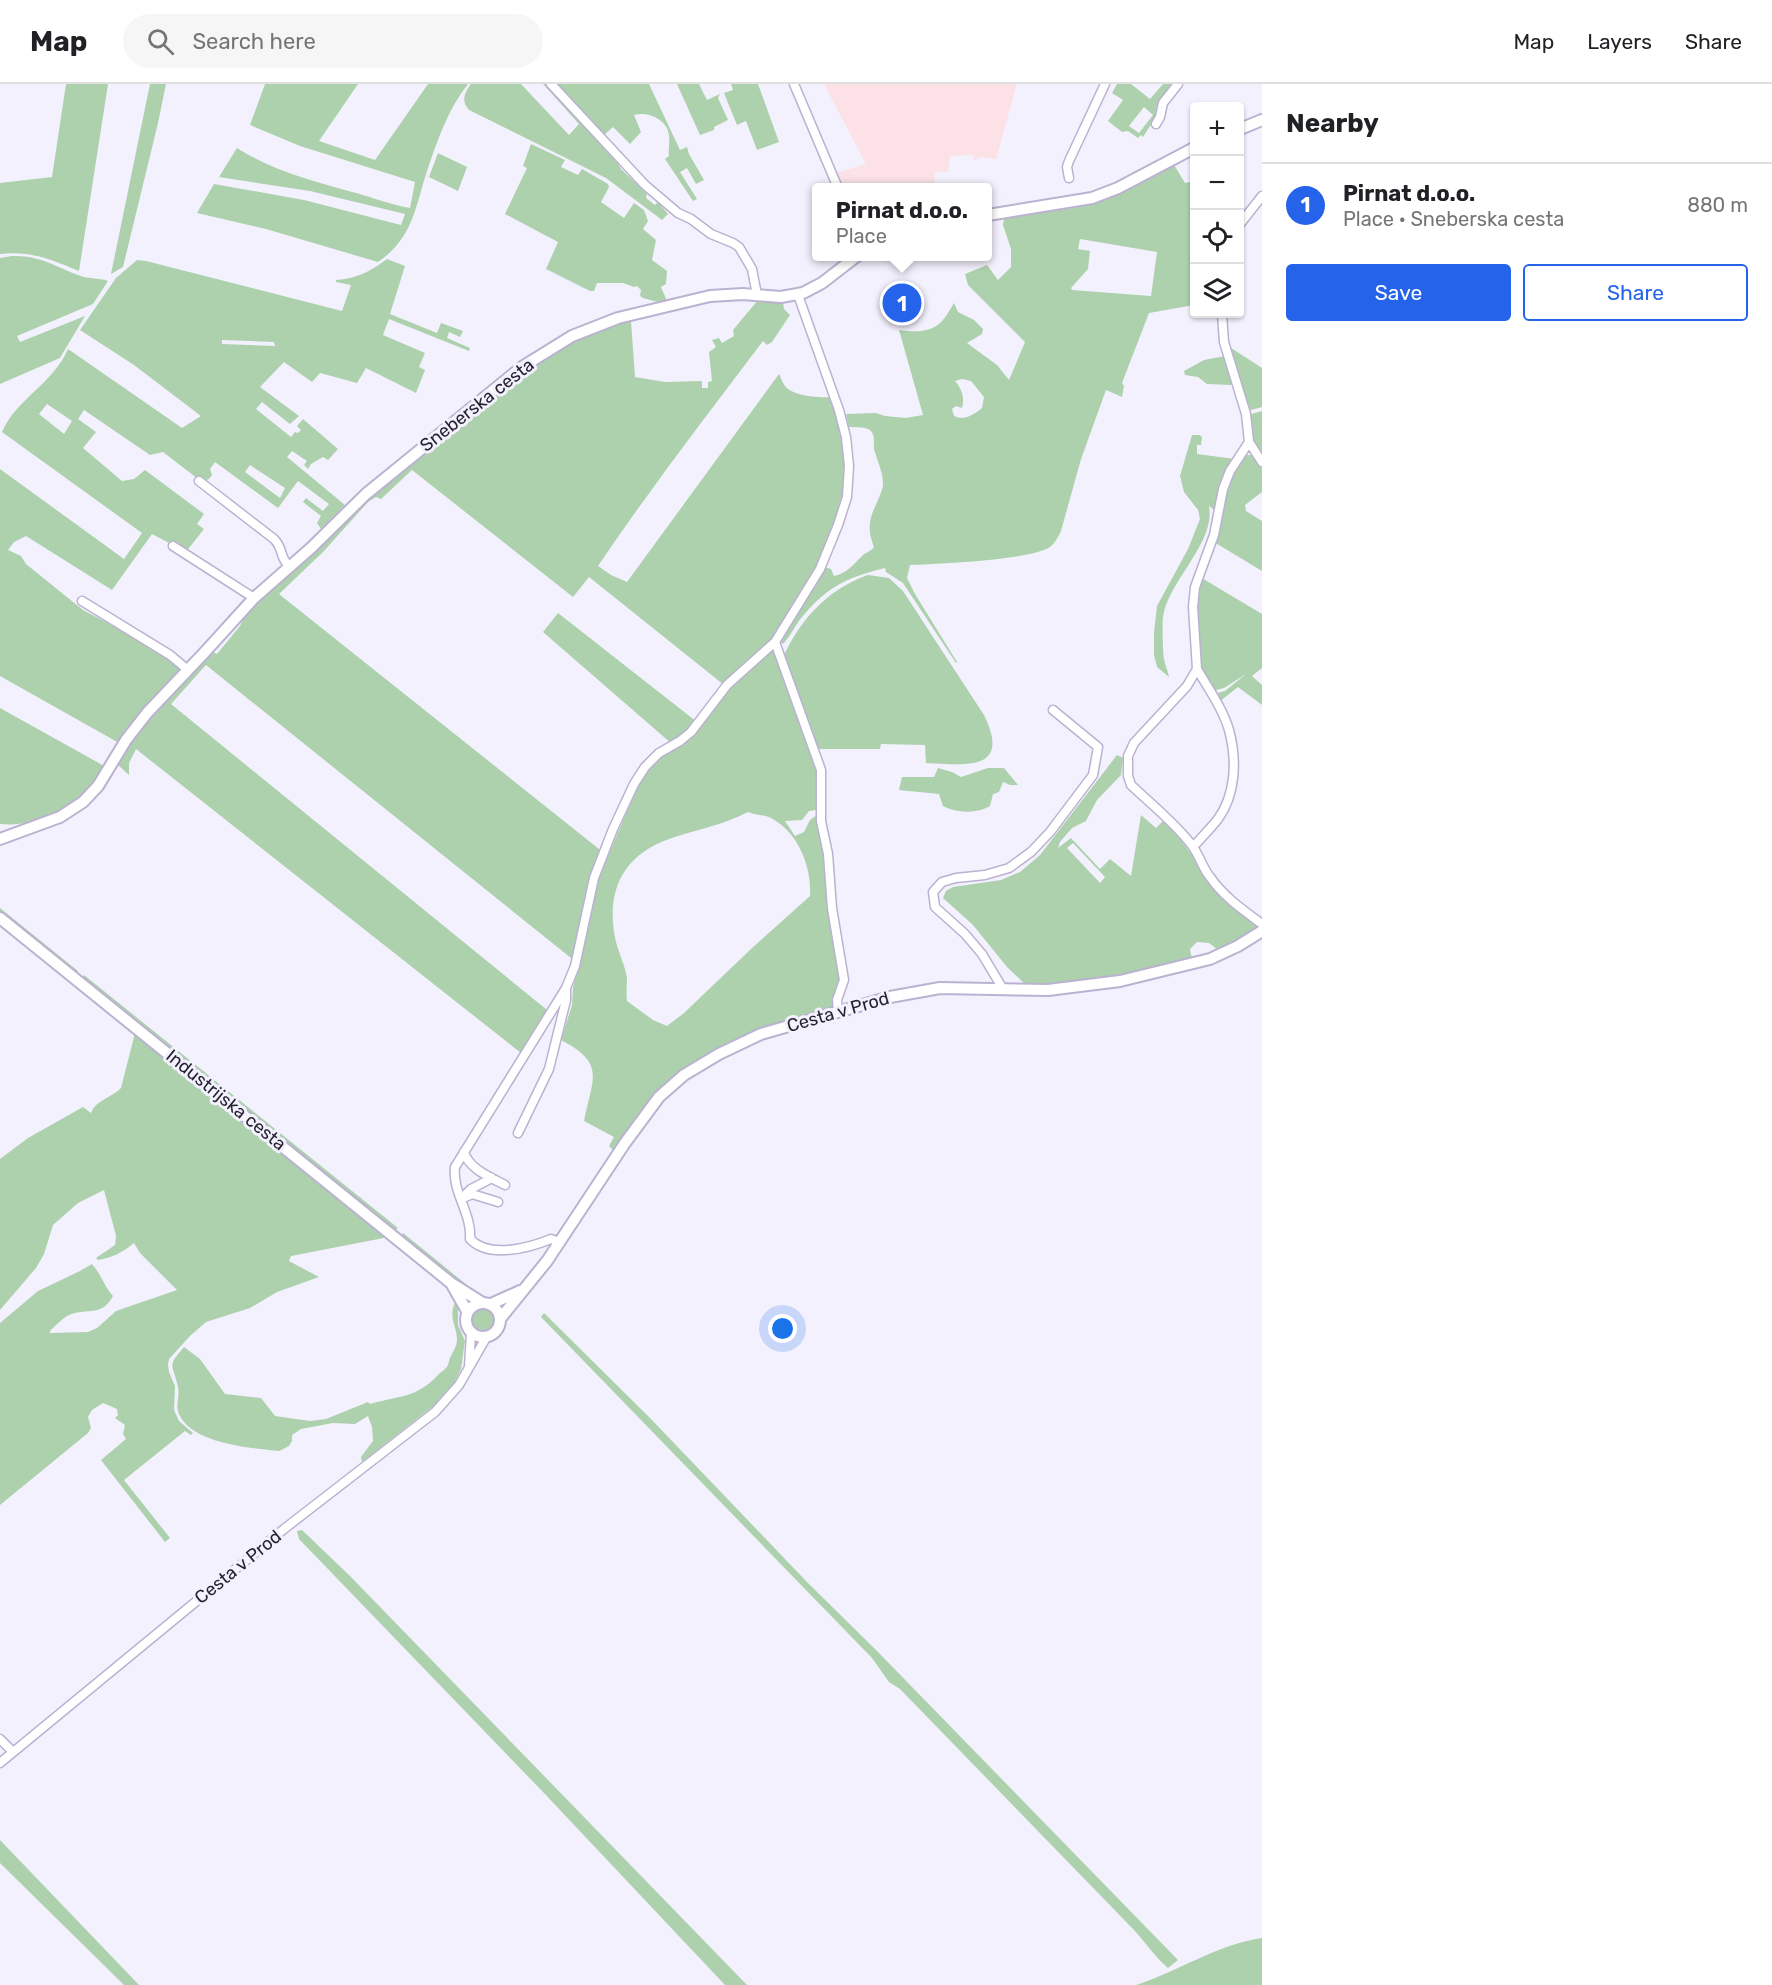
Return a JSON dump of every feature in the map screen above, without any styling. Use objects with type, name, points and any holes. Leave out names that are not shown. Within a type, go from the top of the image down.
[{"type":"street","points":[[551,84],[645,185],[680,214],[711,234],[739,247],[752,269],[757,295]]},
{"type":"street","points":[[794,84],[836,183]]},
{"type":"street","points":[[1069,178],[1067,167],[1069,161],[1106,84]]},
{"type":"street","points":[[1156,124],[1163,103],[1178,84]]},
{"type":"street","points":[[1244,127],[1262,120]]},
{"type":"street","points":[[992,214],[1092,198],[1118,188],[1190,150]]},
{"type":"street","points":[[1244,218],[1262,196]]},
{"type":"street","name":"Sneberska cesta","points":[[0,839],[60,817],[83,802],[98,786],[140,720],[254,598],[311,548],[366,494],[477,401],[522,367],[563,341],[606,322],[722,294],[781,297],[798,295],[817,286],[851,261]]},
{"type":"street","points":[[559,1242],[551,1239],[521,1249],[505,1250],[474,1244],[470,1239],[469,1220],[454,1175],[455,1167],[566,988],[574,966],[594,878],[634,784],[645,767],[659,753],[691,732],[728,686],[775,642],[820,569],[838,525],[847,497],[849,477],[846,437],[839,410],[798,295]]},
{"type":"street","points":[[1222,318],[1224,342],[1246,414],[1249,442],[1262,462]]},
{"type":"street","points":[[1193,847],[1218,818],[1224,807],[1231,791],[1234,758],[1229,729],[1197,669],[1193,607],[1195,587],[1214,535],[1223,489],[1230,471],[1249,442]]},
{"type":"street","points":[[199,481],[274,539],[281,546],[283,559],[289,566]]},
{"type":"street","points":[[173,546],[254,598]]},
{"type":"street","points":[[82,600],[170,655],[188,670]]},
{"type":"street","points":[[775,642],[821,770],[821,821],[828,854],[832,908],[844,981],[837,1000],[838,1011]]},
{"type":"street","points":[[1197,669],[1187,686],[1134,743],[1128,756],[1128,776],[1131,785],[1193,847],[1210,878],[1231,902],[1262,924]]},
{"type":"street","points":[[1002,988],[982,954],[935,907],[933,892],[942,882],[985,875],[1009,868],[1031,852],[1050,832],[1093,775],[1098,747],[1053,710]]},
{"type":"street","name":"Industrijska cesta","points":[[0,918],[451,1283],[486,1303]]},
{"type":"street","name":"Cesta v Prod","points":[[500,1319],[540,1270],[653,1106],[684,1075],[718,1054],[761,1034],[838,1011],[919,991],[940,988],[1048,990],[1120,981],[1210,959],[1238,946],[1262,931]]},
{"type":"street","points":[[518,1132],[549,1069],[566,1000],[566,988]]},
{"type":"street","points":[[464,1152],[466,1160],[505,1185]]},
{"type":"street","points":[[461,1199],[471,1189],[492,1178]]},
{"type":"street","points":[[461,1199],[471,1194],[498,1202]]},
{"type":"street","name":"Industrijska cesta","points":[[451,1283],[467,1311]]},
{"type":"street","name":"Cesta v Prod","points":[[486,1303],[523,1290]]},
{"type":"street","points":[[486,1303],[496,1309],[500,1319],[495,1332],[479,1337],[471,1333],[466,1325],[467,1311],[473,1305],[486,1303]]},
{"type":"street","points":[[469,1367],[471,1333]]},
{"type":"street","name":"Cesta v Prod","points":[[0,1763],[284,1529],[435,1412],[457,1388],[488,1336]]},
{"type":"street","points":[[0,1739],[13,1752]]},
{"type":"shaded area","points":[[824,84],[1017,84],[996,159],[981,157],[973,161],[974,155],[950,156],[948,172],[935,172],[934,183],[840,183],[836,173],[866,164]]},
{"type":"green space","points":[[66,84],[108,84],[79,271],[41,257],[11,253],[0,254],[0,183],[52,177]]},
{"type":"green space","points":[[150,84],[166,84],[123,267],[111,274]]},
{"type":"green space","points":[[265,84],[358,84],[319,141],[375,160],[428,84],[468,84],[444,126],[406,232],[390,253],[378,262],[266,229],[197,213],[214,184],[304,200],[401,225],[405,214],[310,191],[219,177],[237,148],[295,175],[410,208],[415,182],[300,146],[250,125]]},
{"type":"green space","points":[[471,84],[521,84],[569,135],[579,124],[543,84],[549,84],[605,146],[604,149],[608,153],[610,151],[621,169],[647,194],[646,198],[655,205],[658,202],[668,214],[662,220],[606,178],[469,110],[464,97]]},
{"type":"green space","points":[[554,84],[649,84],[680,150],[687,147],[704,180],[696,184],[687,168],[680,172],[697,199],[693,201],[665,159],[669,156],[669,138],[668,130],[661,121],[651,115],[634,115],[641,132],[630,144],[613,127],[602,137]]},
{"type":"green space","points":[[677,84],[699,84],[707,100],[720,94],[718,98],[728,120],[714,127],[714,130],[700,135]]},
{"type":"green space","points":[[731,84],[758,84],[779,142],[757,150],[746,121],[737,125],[724,93],[733,90]]},
{"type":"green space","points":[[1117,84],[1131,84],[1150,99],[1163,84],[1175,84],[1156,107],[1159,112],[1143,137],[1141,135],[1138,138],[1128,131],[1122,132],[1108,121],[1123,100],[1112,93]],"holes":[[[1144,107],[1153,115],[1139,133],[1129,126]]]},
{"type":"green space","points":[[531,144],[565,160],[561,167],[578,175],[582,169],[608,184],[609,187],[601,202],[624,218],[634,203],[644,210],[648,221],[643,229],[656,240],[652,260],[667,271],[666,284],[661,287],[667,301],[661,303],[643,298],[637,286],[623,283],[597,283],[594,291],[590,291],[546,269],[558,242],[505,214],[527,168],[523,166]]},
{"type":"green space","points":[[438,153],[467,167],[458,191],[429,177]]},
{"type":"green space","points":[[1173,163],[1185,183],[1190,182],[1190,306],[1149,313],[1122,383],[1124,386],[1122,397],[1106,390],[1081,459],[1061,531],[1055,542],[1050,547],[1024,555],[910,565],[907,578],[956,663],[903,583],[886,572],[885,568],[848,580],[829,591],[811,606],[783,644],[781,642],[784,632],[824,567],[831,569],[834,576],[839,575],[874,547],[870,524],[882,490],[882,475],[874,449],[873,433],[867,428],[849,427],[846,414],[876,413],[906,418],[923,415],[899,330],[931,329],[942,321],[954,303],[958,312],[974,320],[983,329],[982,334],[967,343],[997,365],[1009,380],[1025,342],[968,285],[965,274],[987,265],[998,280],[1011,267],[1011,249],[1003,225],[1004,219],[1085,206],[1107,199]],"holes":[[[1080,239],[1157,252],[1151,296],[1072,290],[1071,288],[1088,269],[1090,251],[1078,249]],[[962,379],[971,381],[984,397],[982,408],[965,418],[954,416],[952,409],[956,406],[962,408],[963,401],[955,381]]]},
{"type":"green space","points":[[31,257],[81,276],[108,281],[93,304],[17,336],[20,342],[85,316],[60,358],[0,384],[0,258]]},
{"type":"green space","points":[[387,259],[405,266],[390,314],[437,333],[441,323],[463,331],[460,337],[449,332],[447,338],[470,348],[469,351],[389,319],[383,335],[425,353],[419,367],[425,370],[416,393],[366,368],[357,383],[320,373],[312,382],[284,362],[260,387],[299,416],[290,424],[262,402],[256,409],[291,437],[295,432],[298,433],[301,430],[297,426],[303,419],[338,449],[328,460],[323,457],[311,464],[308,469],[304,465],[307,461],[292,451],[287,457],[345,505],[321,529],[317,523],[321,516],[303,502],[306,498],[323,511],[329,504],[298,481],[278,508],[215,462],[210,469],[212,475],[202,482],[163,452],[150,455],[84,410],[78,419],[96,432],[83,448],[122,481],[134,479],[145,470],[204,514],[197,524],[204,529],[186,552],[152,534],[112,590],[26,536],[14,542],[8,550],[21,556],[26,564],[83,610],[158,650],[181,670],[148,703],[119,743],[0,676],[0,469],[124,559],[142,533],[2,432],[8,420],[53,372],[68,349],[182,428],[201,416],[134,365],[80,330],[116,278],[137,260],[146,261],[342,311],[351,285],[336,282],[336,280],[357,276]],"holes":[[[222,340],[274,342],[275,346],[222,344]],[[47,404],[72,421],[64,434],[39,414]],[[250,465],[285,488],[280,498],[245,472]]]},
{"type":"green space","points":[[758,300],[783,302],[784,309],[790,315],[772,342],[767,345],[763,341],[658,480],[598,566],[627,582],[779,374],[786,387],[796,393],[817,397],[835,397],[844,424],[847,501],[810,581],[769,644],[724,685],[589,577],[573,597],[412,470],[381,499],[376,497],[368,502],[323,552],[279,594],[604,853],[576,962],[206,665],[171,704],[552,1014],[526,1057],[136,749],[129,763],[129,775],[116,763],[135,734],[211,651],[217,654],[240,626],[247,611],[347,517],[523,370],[586,333],[629,320],[631,321],[635,377],[665,382],[702,381],[702,388],[708,388],[708,382],[712,381],[709,352],[716,347],[712,340],[719,338],[722,343],[734,336],[733,330]]},
{"type":"green space","points":[[1228,346],[1262,368],[1262,407],[1247,411]]},
{"type":"green space","points":[[1225,356],[1233,382],[1231,385],[1207,384],[1198,377],[1185,375],[1184,371],[1204,360]]},
{"type":"green space","points":[[1262,411],[1262,459],[1254,445],[1248,415]]},
{"type":"green space","points":[[1192,435],[1202,437],[1201,445],[1197,445],[1197,454],[1235,459],[1215,511],[1209,506],[1209,520],[1199,548],[1167,603],[1163,617],[1163,638],[1164,659],[1169,677],[1157,667],[1154,655],[1154,633],[1157,606],[1188,549],[1200,519],[1198,510],[1184,492],[1180,476]]},
{"type":"green space","points":[[1243,455],[1252,455],[1262,466],[1262,492],[1245,505],[1246,511],[1262,521],[1262,571],[1214,542],[1227,485]]},
{"type":"green space","points":[[868,575],[889,578],[903,591],[984,715],[991,734],[992,747],[988,756],[969,764],[926,763],[925,745],[881,744],[880,749],[817,749],[784,655],[799,629],[818,606],[841,588]]},
{"type":"green space","points":[[1200,577],[1262,614],[1262,668],[1252,676],[1262,685],[1262,705],[1238,687],[1219,702],[1214,694],[1225,691],[1246,674],[1224,688],[1212,691],[1205,678],[1197,645]]},
{"type":"green space","points":[[558,613],[697,722],[672,744],[543,632]]},
{"type":"green space","points":[[772,649],[818,770],[816,810],[809,811],[802,820],[785,821],[795,836],[804,832],[810,820],[817,815],[844,973],[833,1009],[685,1069],[615,1152],[609,1146],[614,1137],[584,1121],[592,1083],[591,1065],[576,1049],[561,1040],[572,1005],[573,987],[597,882],[638,785],[648,768],[686,739],[720,696]],"holes":[[[748,812],[771,818],[781,824],[796,841],[806,862],[810,896],[684,1013],[667,1026],[653,1020],[627,1001],[627,978],[613,924],[615,893],[620,879],[628,866],[652,846]]]},
{"type":"green space","points":[[0,708],[106,767],[90,790],[71,806],[49,817],[24,823],[0,824]]},
{"type":"green space","points":[[1117,755],[1123,758],[1121,775],[1097,800],[1086,821],[1072,828],[1060,842],[1058,848],[1071,838],[1100,869],[1110,859],[1131,876],[1141,815],[1156,828],[1164,820],[1221,894],[1257,928],[1218,950],[1209,943],[1197,942],[1190,949],[1192,959],[1089,980],[1026,985],[1007,967],[973,925],[943,898],[946,891],[953,887],[1001,880],[1020,872],[1040,855]],"holes":[[[1073,843],[1105,877],[1100,883],[1067,848]]]},
{"type":"green space","points":[[938,768],[961,777],[988,768],[1004,768],[1018,785],[1003,782],[999,792],[993,794],[990,806],[973,811],[960,811],[943,806],[939,794],[899,790],[902,777],[934,777]]},
{"type":"green space","points":[[0,908],[78,971],[75,974],[0,913]]},
{"type":"green space","points":[[84,975],[398,1228],[395,1231],[81,978]]},
{"type":"green space","points":[[135,1033],[389,1237],[291,1256],[289,1261],[319,1277],[277,1292],[250,1308],[206,1322],[169,1359],[169,1372],[175,1386],[174,1410],[179,1421],[193,1433],[191,1435],[185,1431],[124,1480],[170,1538],[165,1542],[101,1460],[126,1439],[123,1434],[125,1425],[115,1418],[118,1415],[117,1409],[103,1403],[92,1410],[88,1417],[91,1428],[88,1433],[0,1505],[0,1323],[38,1291],[92,1264],[113,1296],[99,1310],[67,1316],[50,1333],[88,1332],[97,1328],[116,1311],[177,1290],[140,1253],[134,1243],[113,1256],[98,1260],[96,1258],[115,1245],[116,1236],[104,1190],[78,1203],[53,1225],[44,1254],[36,1268],[0,1310],[0,1159],[28,1138],[83,1107],[91,1113],[96,1105],[121,1088]]},
{"type":"green space","points":[[403,1233],[467,1285],[466,1289],[401,1236]]},
{"type":"green space","points":[[455,1302],[458,1309],[458,1325],[465,1341],[461,1369],[451,1389],[436,1404],[362,1462],[361,1457],[373,1441],[368,1416],[355,1424],[333,1423],[301,1429],[292,1435],[289,1446],[279,1451],[238,1446],[209,1438],[186,1424],[179,1414],[178,1387],[172,1366],[184,1347],[200,1359],[225,1394],[261,1398],[275,1416],[310,1421],[326,1419],[368,1402],[370,1404],[415,1392],[430,1383],[448,1365],[457,1341],[453,1318]]},
{"type":"green space","points":[[483,1308],[491,1311],[494,1319],[491,1327],[483,1330],[475,1327],[472,1319],[475,1311]]},
{"type":"green space","points":[[544,1313],[650,1418],[808,1583],[1178,1960],[1168,1968],[1159,1959],[1134,1930],[900,1689],[889,1682],[872,1658],[541,1317]]},
{"type":"green space","points":[[302,1530],[350,1576],[747,1985],[725,1985],[299,1539],[297,1531]]},
{"type":"green space","points":[[0,1840],[139,1985],[124,1985],[0,1863]]},
{"type":"green space","points":[[1262,1938],[1262,1985],[1136,1985],[1229,1946]]},
{"type":"place","name":"Pirnat d.o.o.","points":[[902,303]]}]
